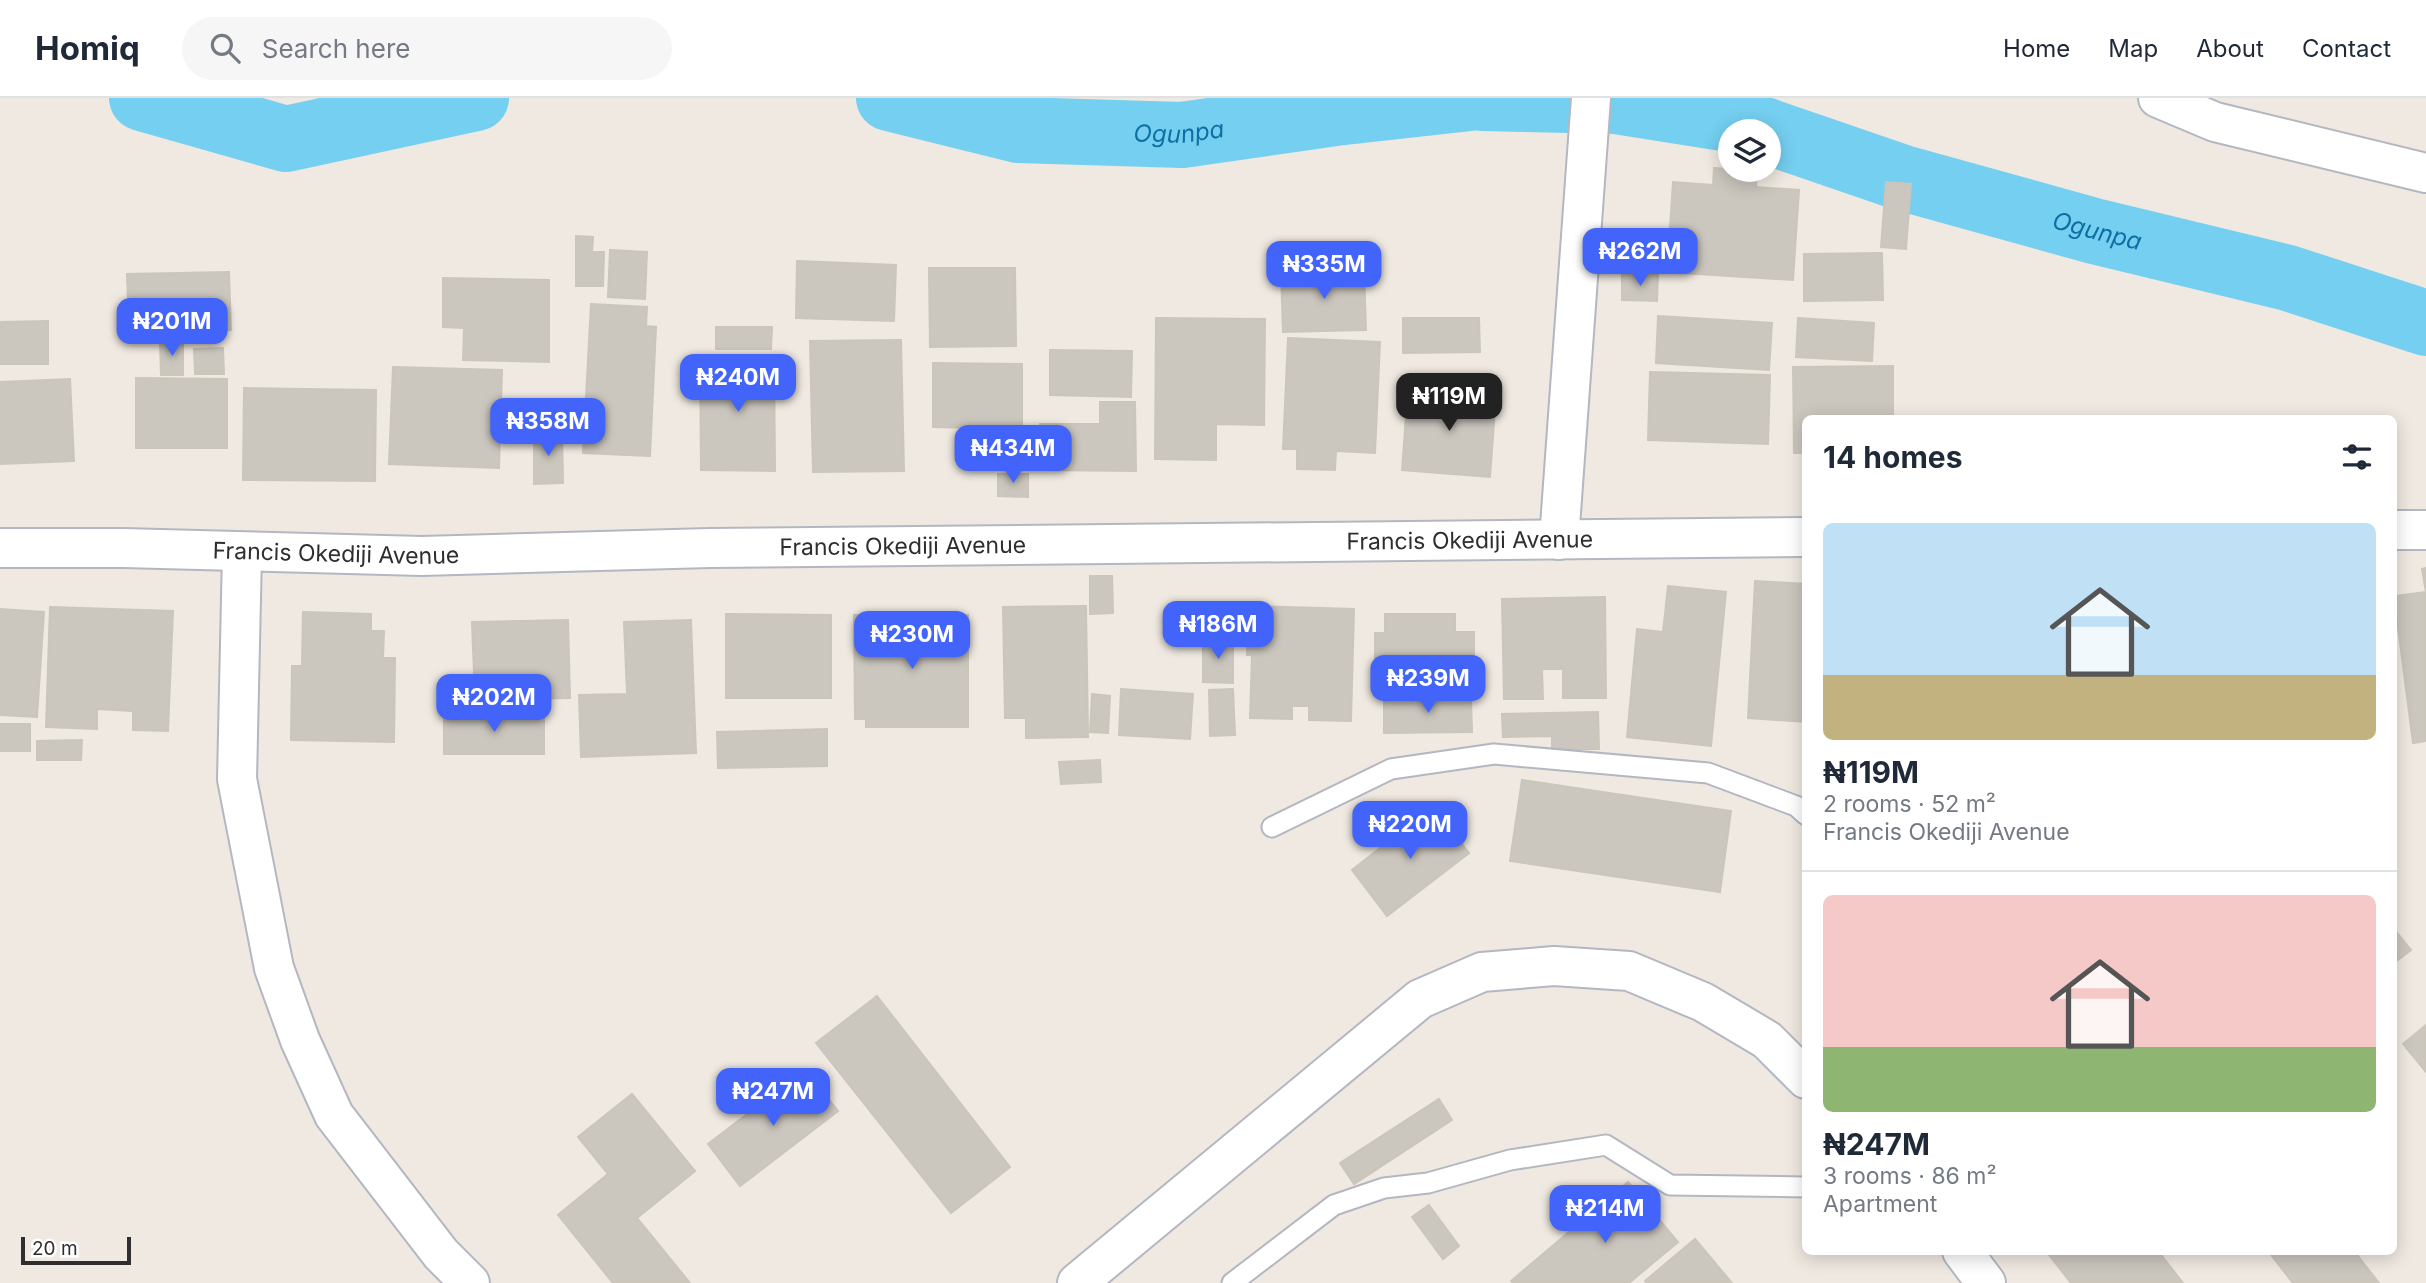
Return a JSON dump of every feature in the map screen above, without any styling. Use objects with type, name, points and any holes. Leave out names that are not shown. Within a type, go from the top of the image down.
[{"type":"street","points":[[2158,98],[2216,122],[2426,173]]},
{"type":"street","points":[[1559,540],[1591,107]]},
{"type":"street","points":[[2397,530],[2426,530]]},
{"type":"street","name":"Francis Okediji Avenue","points":[[0,548],[123,548],[422,556],[710,548],[1802,537]]},
{"type":"street","points":[[242,552],[237,779],[274,968],[300,1040],[334,1115],[441,1254],[470,1283]]},
{"type":"street","points":[[1077,1283],[1420,999],[1482,972],[1554,966],[1629,971],[1703,1002],[1767,1040],[1802,1075]]},
{"type":"street","points":[[1965,1255],[1986,1283]]},
{"type":"lane","points":[[1272,827],[1391,769],[1494,754],[1708,773],[1796,806],[1802,811]]},
{"type":"lane","points":[[1232,1283],[1334,1205],[1384,1188],[1428,1183],[1510,1160],[1606,1145],[1670,1185],[1802,1188]]},
{"type":"building","points":[[1714,168],[1718,168],[1718,182],[1756,182],[1756,187],[1799,190],[1793,280],[1667,272],[1673,182],[1713,185]]},
{"type":"building","points":[[1886,182],[1911,184],[1906,249],[1881,247]]},
{"type":"building","points":[[576,236],[593,237],[592,252],[604,252],[603,286],[576,286]]},
{"type":"building","points":[[610,250],[647,252],[645,299],[608,297]]},
{"type":"building","points":[[1882,253],[1883,300],[1804,301],[1804,254]]},
{"type":"building","points":[[797,261],[896,265],[894,321],[796,318]]},
{"type":"building","points":[[929,268],[1015,268],[1016,346],[930,347]]},
{"type":"building","points":[[1364,270],[1366,330],[1283,332],[1281,272]]},
{"type":"building","points":[[229,272],[231,330],[129,332],[127,274]]},
{"type":"building","points":[[1622,275],[1658,275],[1657,301],[1622,300]]},
{"type":"building","points":[[443,278],[549,280],[549,362],[463,360],[464,328],[443,327]]},
{"type":"building","points":[[591,304],[647,307],[646,326],[656,327],[650,456],[583,453]]},
{"type":"building","points":[[1658,316],[1772,323],[1769,370],[1656,363]]},
{"type":"building","points":[[1156,318],[1265,319],[1264,425],[1216,424],[1216,460],[1155,459]]},
{"type":"building","points":[[1403,318],[1479,318],[1480,352],[1403,353]]},
{"type":"building","points":[[1798,318],[1874,323],[1872,361],[1796,357]]},
{"type":"building","points":[[48,321],[48,364],[0,364],[0,322]]},
{"type":"building","points":[[716,327],[772,327],[771,349],[716,349]]},
{"type":"building","points":[[1288,338],[1380,342],[1375,453],[1336,451],[1335,470],[1297,469],[1297,449],[1283,449]]},
{"type":"building","points":[[901,340],[904,471],[813,472],[810,341]]},
{"type":"building","points":[[160,341],[183,341],[183,375],[161,375]]},
{"type":"building","points":[[223,348],[224,374],[195,374],[194,349]]},
{"type":"building","points":[[1050,350],[1132,351],[1131,397],[1050,395]]},
{"type":"building","points":[[700,357],[774,357],[775,471],[701,470]]},
{"type":"building","points":[[933,363],[1022,364],[1022,449],[981,449],[981,428],[933,427]]},
{"type":"building","points":[[1893,366],[1893,415],[1802,415],[1802,453],[1794,453],[1793,367]]},
{"type":"building","points":[[393,367],[502,370],[499,468],[389,464]]},
{"type":"building","points":[[1650,372],[1770,375],[1768,444],[1648,440]]},
{"type":"building","points":[[136,378],[227,379],[227,448],[136,448]]},
{"type":"building","points":[[70,379],[74,461],[0,464],[0,382]]},
{"type":"building","points":[[244,388],[376,390],[375,481],[243,480]]},
{"type":"building","points":[[1408,389],[1496,396],[1490,477],[1402,470]]},
{"type":"building","points":[[1100,402],[1135,402],[1136,471],[1040,470],[1040,424],[1100,424]]},
{"type":"building","points":[[534,432],[562,432],[563,483],[534,484]]},
{"type":"building","points":[[998,474],[1028,474],[1028,497],[998,496]]},
{"type":"building","points":[[2426,568],[2426,592],[2422,569]]},
{"type":"building","points":[[1090,576],[1112,576],[1113,613],[1090,614]]},
{"type":"building","points":[[1755,581],[1802,584],[1802,722],[1748,718]]},
{"type":"building","points":[[1668,586],[1726,592],[1711,746],[1627,737],[1637,629],[1663,632]]},
{"type":"building","points":[[2426,592],[2426,741],[2413,743],[2397,619],[2397,596]]},
{"type":"building","points":[[1605,597],[1606,698],[1563,698],[1563,669],[1542,669],[1543,699],[1504,699],[1502,599]]},
{"type":"building","points":[[1086,606],[1088,737],[1026,738],[1026,718],[1005,718],[1003,607]]},
{"type":"building","points":[[1249,606],[1354,609],[1351,721],[1309,720],[1309,706],[1292,706],[1292,719],[1250,718],[1252,655],[1247,655]]},
{"type":"building","points":[[50,607],[173,611],[168,731],[133,730],[133,711],[97,709],[97,729],[46,727]]},
{"type":"building","points":[[0,609],[44,612],[37,717],[0,715]]},
{"type":"building","points":[[303,612],[371,614],[371,631],[384,631],[383,658],[395,658],[394,742],[291,740],[292,666],[302,666]]},
{"type":"building","points":[[726,614],[831,615],[831,698],[726,698]]},
{"type":"building","points":[[1385,614],[1455,614],[1455,632],[1474,632],[1474,681],[1433,681],[1433,690],[1375,689],[1375,633],[1385,633]]},
{"type":"building","points":[[854,615],[968,615],[968,727],[866,727],[866,719],[855,719]]},
{"type":"building","points":[[568,620],[570,698],[475,700],[472,622]]},
{"type":"building","points":[[691,620],[696,753],[581,757],[579,695],[627,694],[624,622]]},
{"type":"building","points":[[1203,639],[1233,640],[1233,683],[1203,682]]},
{"type":"building","points":[[1121,689],[1193,694],[1190,739],[1119,735]]},
{"type":"building","points":[[1233,689],[1235,735],[1210,736],[1209,690]]},
{"type":"building","points":[[1092,694],[1110,696],[1108,733],[1090,732]]},
{"type":"building","points":[[1384,697],[1471,697],[1472,732],[1384,733]]},
{"type":"building","points":[[1598,712],[1599,749],[1552,749],[1552,736],[1503,737],[1502,714]]},
{"type":"building","points":[[444,713],[544,713],[544,754],[444,754]]},
{"type":"building","points":[[0,724],[30,724],[30,751],[0,751]]},
{"type":"building","points":[[827,729],[827,766],[718,768],[717,732]]},
{"type":"building","points":[[82,740],[81,760],[37,760],[37,741]]},
{"type":"building","points":[[1100,760],[1101,782],[1061,784],[1059,762]]},
{"type":"building","points":[[1522,780],[1731,811],[1720,892],[1510,861]]},
{"type":"building","points":[[1433,807],[1469,853],[1387,916],[1352,870]]},
{"type":"building","points":[[2397,933],[2411,950],[2397,961]]},
{"type":"building","points":[[877,996],[1010,1167],[951,1213],[816,1043]]},
{"type":"building","points":[[2426,1025],[2426,1072],[2403,1044]]},
{"type":"building","points":[[805,1070],[838,1111],[740,1186],[708,1144]]},
{"type":"building","points":[[632,1094],[695,1171],[637,1218],[690,1283],[613,1283],[558,1215],[608,1174],[578,1137]]},
{"type":"building","points":[[1439,1099],[1452,1120],[1354,1184],[1340,1163]]},
{"type":"building","points":[[1628,1182],[1678,1242],[1629,1283],[1511,1281]]},
{"type":"building","points":[[1429,1205],[1459,1246],[1443,1259],[1412,1217]]},
{"type":"building","points":[[1695,1239],[1732,1283],[1645,1281]]},
{"type":"building","points":[[2049,1255],[2161,1255],[2183,1283],[2071,1283]]},
{"type":"building","points":[[2271,1255],[2357,1255],[2379,1283],[2293,1283]]},
{"type":"waterway","name":"Ogunpa","points":[[142,98],[286,139],[476,98]]},
{"type":"waterway","name":"Ogunpa","points":[[889,98],[1018,130],[1182,135],[1335,113],[1470,98]]},
{"type":"waterway","name":"Ogunpa","points":[[1482,98],[1615,101],[1729,119]]},
{"type":"waterway","name":"Ogunpa","points":[[1781,136],[1903,178],[2094,231],[2288,278],[2426,323]]}]
